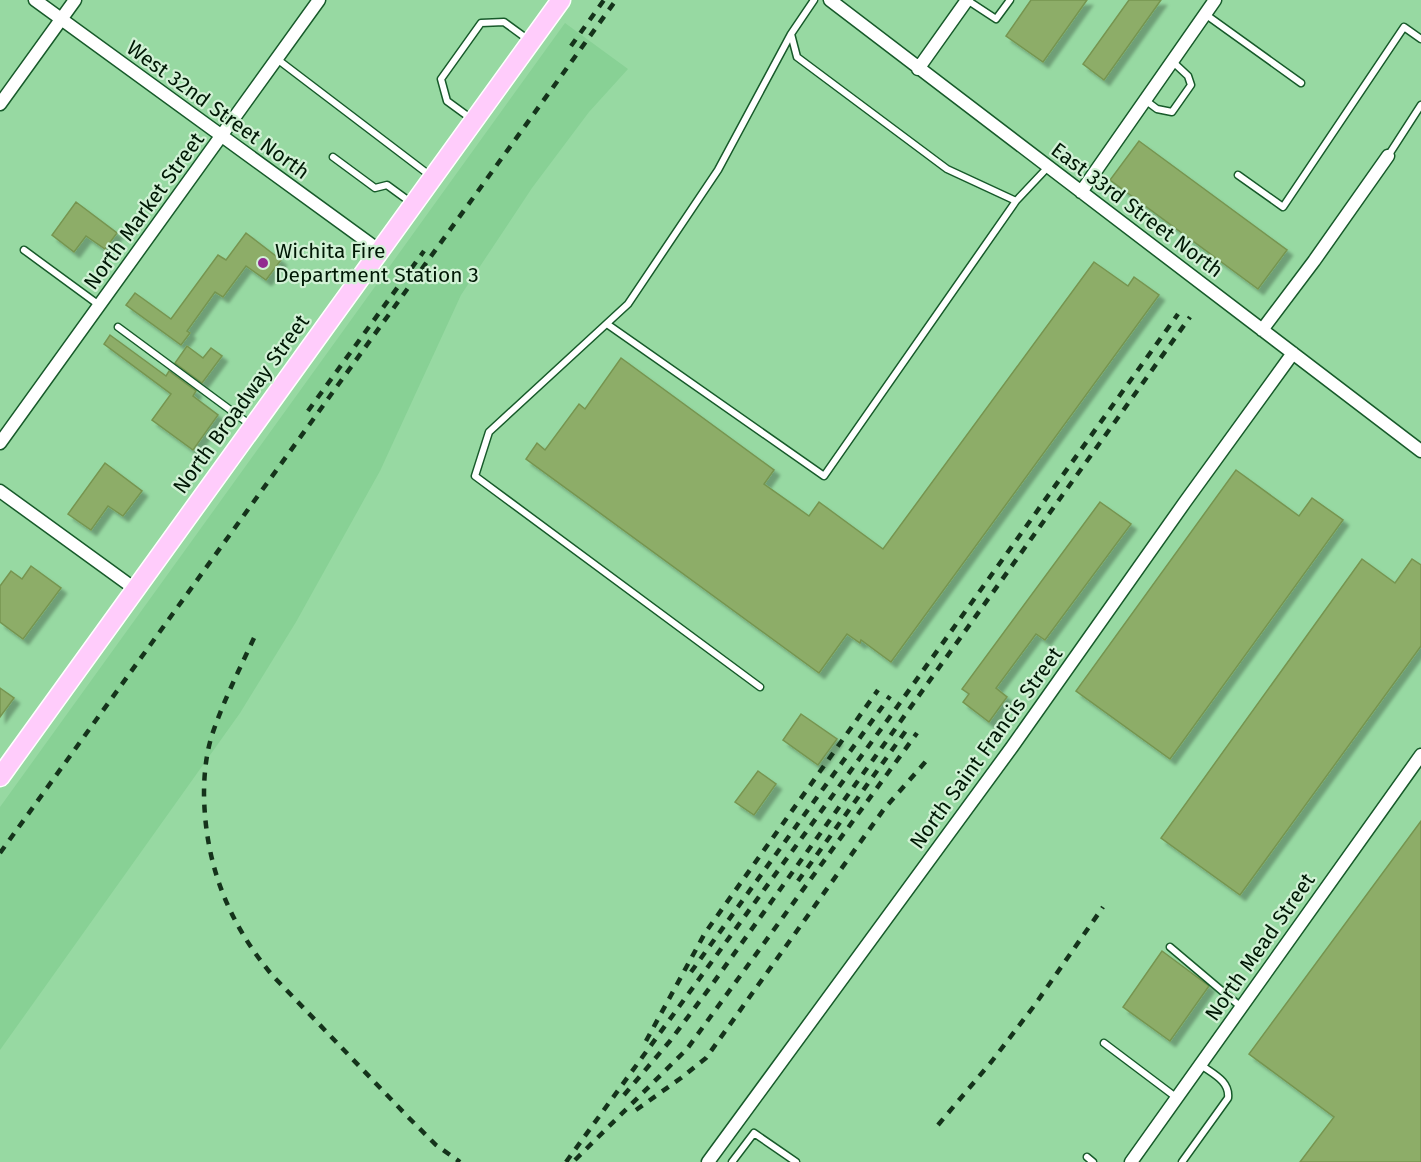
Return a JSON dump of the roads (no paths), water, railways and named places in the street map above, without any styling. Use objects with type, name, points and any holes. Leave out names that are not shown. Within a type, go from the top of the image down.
[{"type":"main road","name":"North Broadway Street","points":[[1,774],[561,0]]},
{"type":"street","name":"West 32nd Street North","points":[[34,0],[380,251]]},
{"type":"street","points":[[0,104],[75,0]]},
{"type":"street","name":"North Market Street","points":[[0,443],[319,0]]},
{"type":"street","name":"East 33rd Street North","points":[[830,0],[1421,451]]},
{"type":"street","points":[[918,69],[967,0]]},
{"type":"street","points":[[1081,192],[1215,0]]},
{"type":"street","points":[[1262,330],[1388,156]]},
{"type":"street","name":"North Saint Francis Street","points":[[708,1162],[1012,747],[1293,353]]},
{"type":"street","points":[[0,491],[135,590]]},
{"type":"street","name":"North Mead Street","points":[[1131,1162],[1421,755]]},
{"type":"lane","points":[[759,687],[475,476],[489,432],[628,304],[718,171],[791,34],[814,0]]},
{"type":"lane","points":[[967,0],[996,19],[1010,0]]},
{"type":"lane","points":[[1205,14],[1300,83]]},
{"type":"lane","points":[[474,121],[447,101],[441,80],[447,70],[481,23],[504,22],[531,41]]},
{"type":"lane","points":[[1238,175],[1284,207],[1404,27],[1421,39]]},
{"type":"lane","points":[[791,34],[797,57],[947,169],[1016,201]]},
{"type":"lane","points":[[277,59],[432,178]]},
{"type":"lane","points":[[1144,100],[1157,109],[1172,112],[1182,99],[1191,85],[1188,76],[1172,60]]},
{"type":"lane","points":[[1388,156],[1421,105]]},
{"type":"lane","points":[[333,157],[375,188],[387,185],[413,204]]},
{"type":"lane","points":[[607,324],[824,476],[1016,201],[1048,167]]},
{"type":"lane","points":[[24,250],[100,306]]},
{"type":"lane","points":[[118,327],[253,426]]},
{"type":"lane","points":[[1170,947],[1241,1007]]},
{"type":"lane","points":[[1104,1043],[1177,1098]]},
{"type":"lane","points":[[1182,1162],[1227,1098],[1228,1091],[1225,1084],[1200,1064]]},
{"type":"lane","points":[[732,1162],[754,1133],[796,1162]]},
{"type":"lane","points":[[1087,1157],[1093,1162]]},
{"type":"railway","points":[[571,46],[604,0]]},
{"type":"railway","points":[[0,853],[616,0]]},
{"type":"railway","points":[[308,411],[424,251]]},
{"type":"railway","points":[[566,1162],[897,707],[1178,314]]},
{"type":"railway","points":[[624,1095],[670,1041],[711,986],[1190,317]]},
{"type":"railway","points":[[254,638],[216,723],[210,742],[204,779],[205,820],[214,868],[222,891],[243,934],[272,975],[436,1145],[460,1162]]},
{"type":"railway","points":[[646,1041],[705,933],[878,690]]},
{"type":"railway","points":[[691,972],[890,696]]},
{"type":"railway","points":[[798,881],[910,725]]},
{"type":"railway","points":[[575,1160],[687,1049],[917,733]]},
{"type":"railway","points":[[636,1110],[706,1058],[884,809],[927,760]]},
{"type":"railway","points":[[938,1125],[992,1061],[1034,1006],[1103,907]]},
{"type":"place","name":"Wichita Fire Department Station 3","points":[[263,263]]}]
